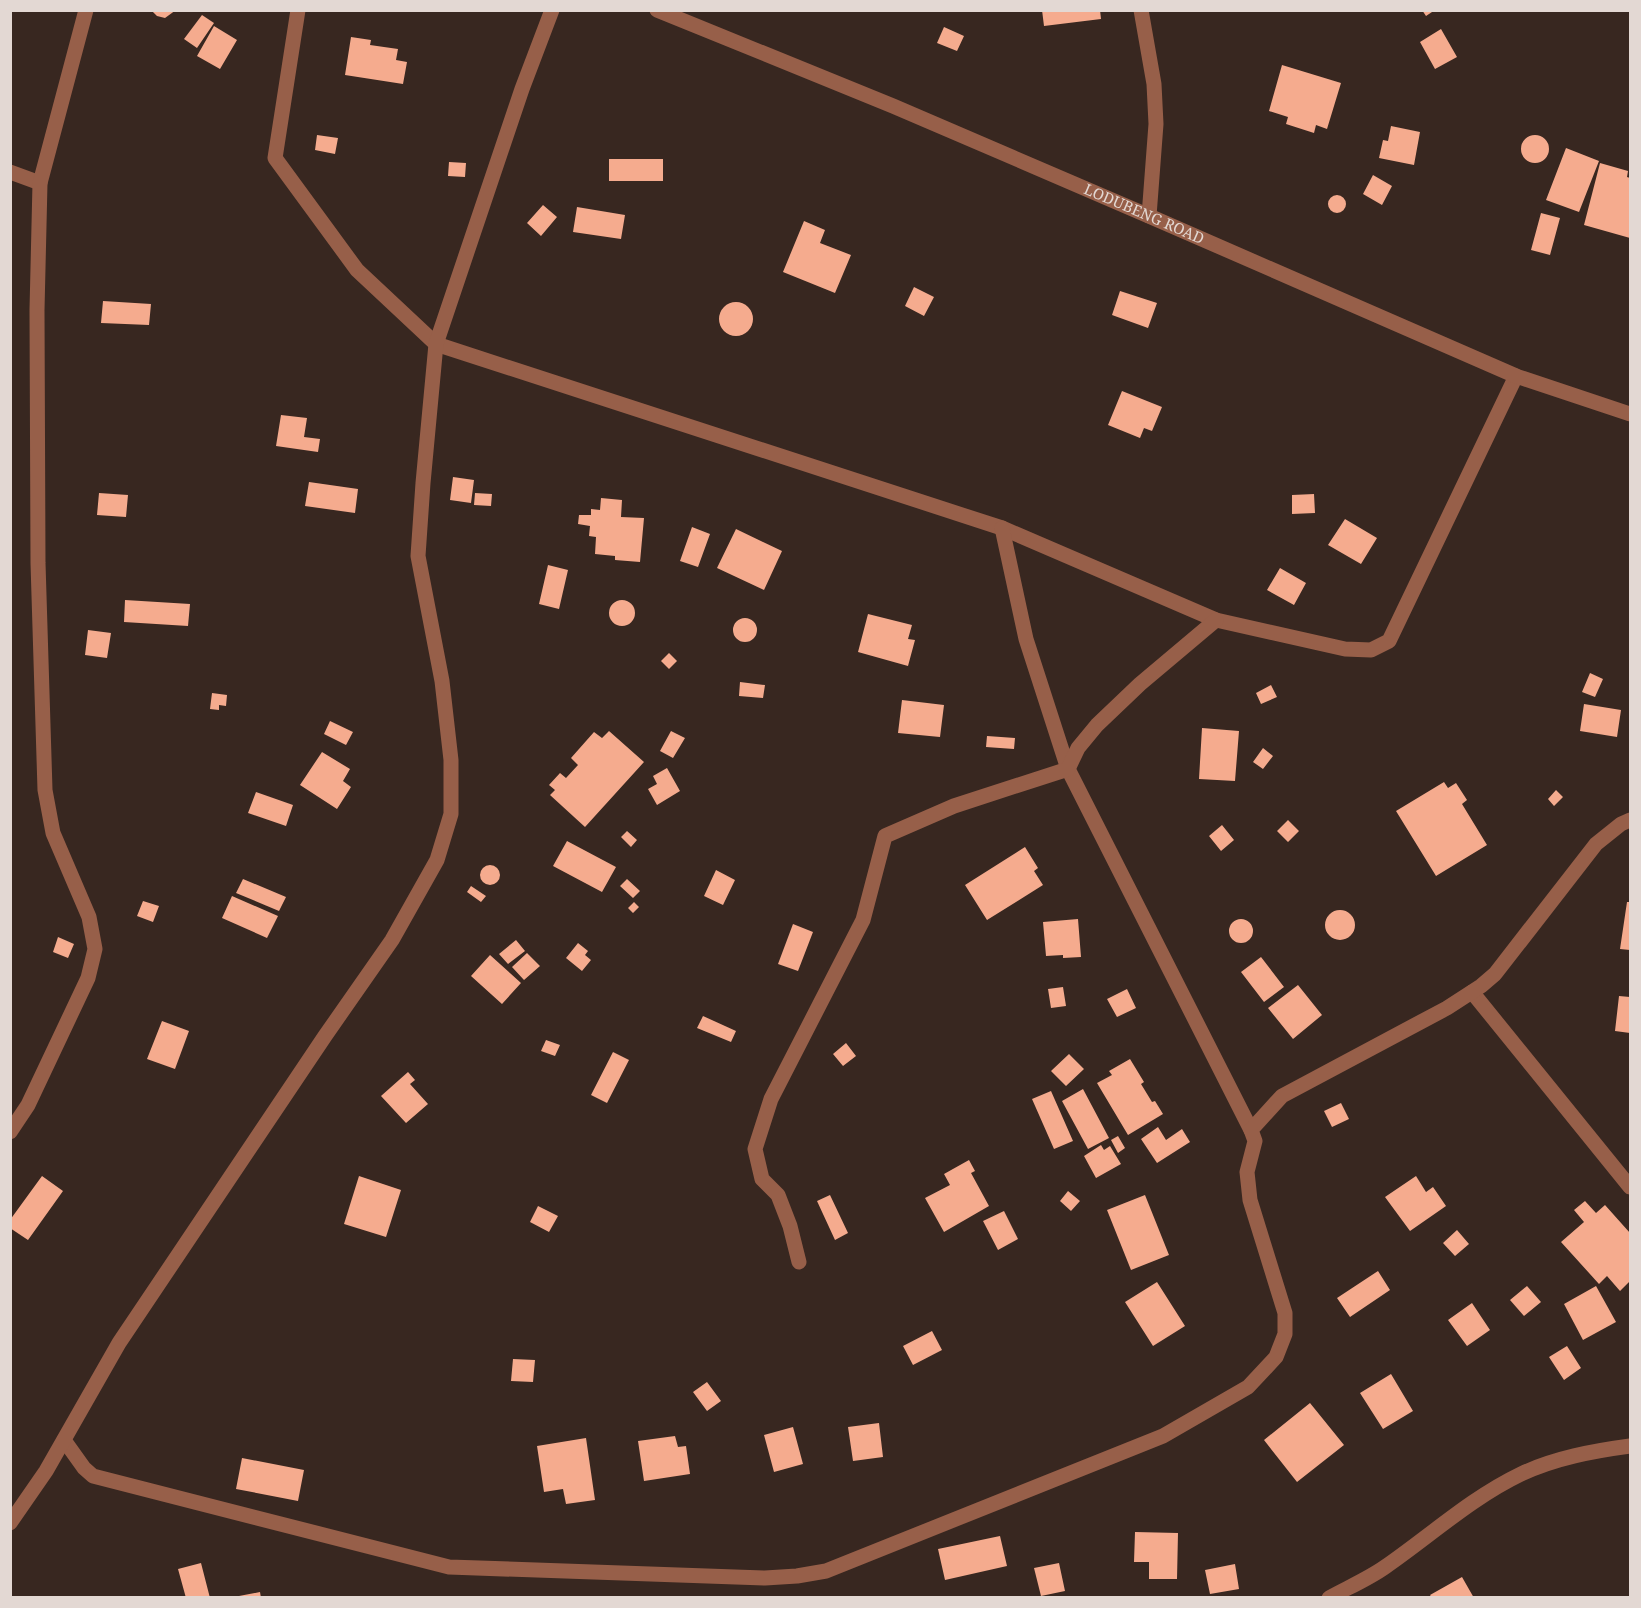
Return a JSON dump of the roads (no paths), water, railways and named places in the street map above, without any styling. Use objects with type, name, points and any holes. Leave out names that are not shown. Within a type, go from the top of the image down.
[{"type":"street","points":[[10,1132],[28,1105],[88,978],[95,949],[89,917],[53,834],[45,790],[38,563],[37,310],[40,183],[86,10]]},
{"type":"street","points":[[298,10],[275,158],[357,270],[436,344],[1002,528],[1216,620],[1345,649],[1371,650],[1389,641],[1516,376]]},
{"type":"street","points":[[10,1523],[46,1471],[119,1343],[392,940],[437,860],[452,814],[451,760],[442,681],[418,556],[436,344],[522,89],[552,10]]},
{"type":"street","name":"LODUBENG ROAD","points":[[657,10],[893,106],[1516,376],[1630,414]]},
{"type":"street","points":[[1141,10],[1154,84],[1156,124],[1149,216]]},
{"type":"street","points":[[10,172],[40,183]]},
{"type":"street","points":[[64,1440],[84,1468],[93,1476],[449,1567],[765,1578],[826,1571],[1163,1436],[1248,1387],[1276,1357],[1285,1334],[1286,1313],[1251,1200],[1248,1172],[1255,1141],[1068,769],[1026,639],[1002,528]]},
{"type":"street","points":[[799,1262],[790,1226],[778,1195],[762,1179],[755,1149],[771,1099],[863,920],[885,836],[954,806],[1068,769],[1078,748],[1097,725],[1140,684],[1216,620]]},
{"type":"street","points":[[1251,1130],[1282,1096],[1447,1008],[1495,974],[1596,844],[1630,820]]},
{"type":"street","points":[[1472,992],[1630,1187]]},
{"type":"street","points":[[1329,1598],[1383,1569],[1487,1493],[1521,1474],[1553,1461],[1599,1450],[1630,1446]]}]
